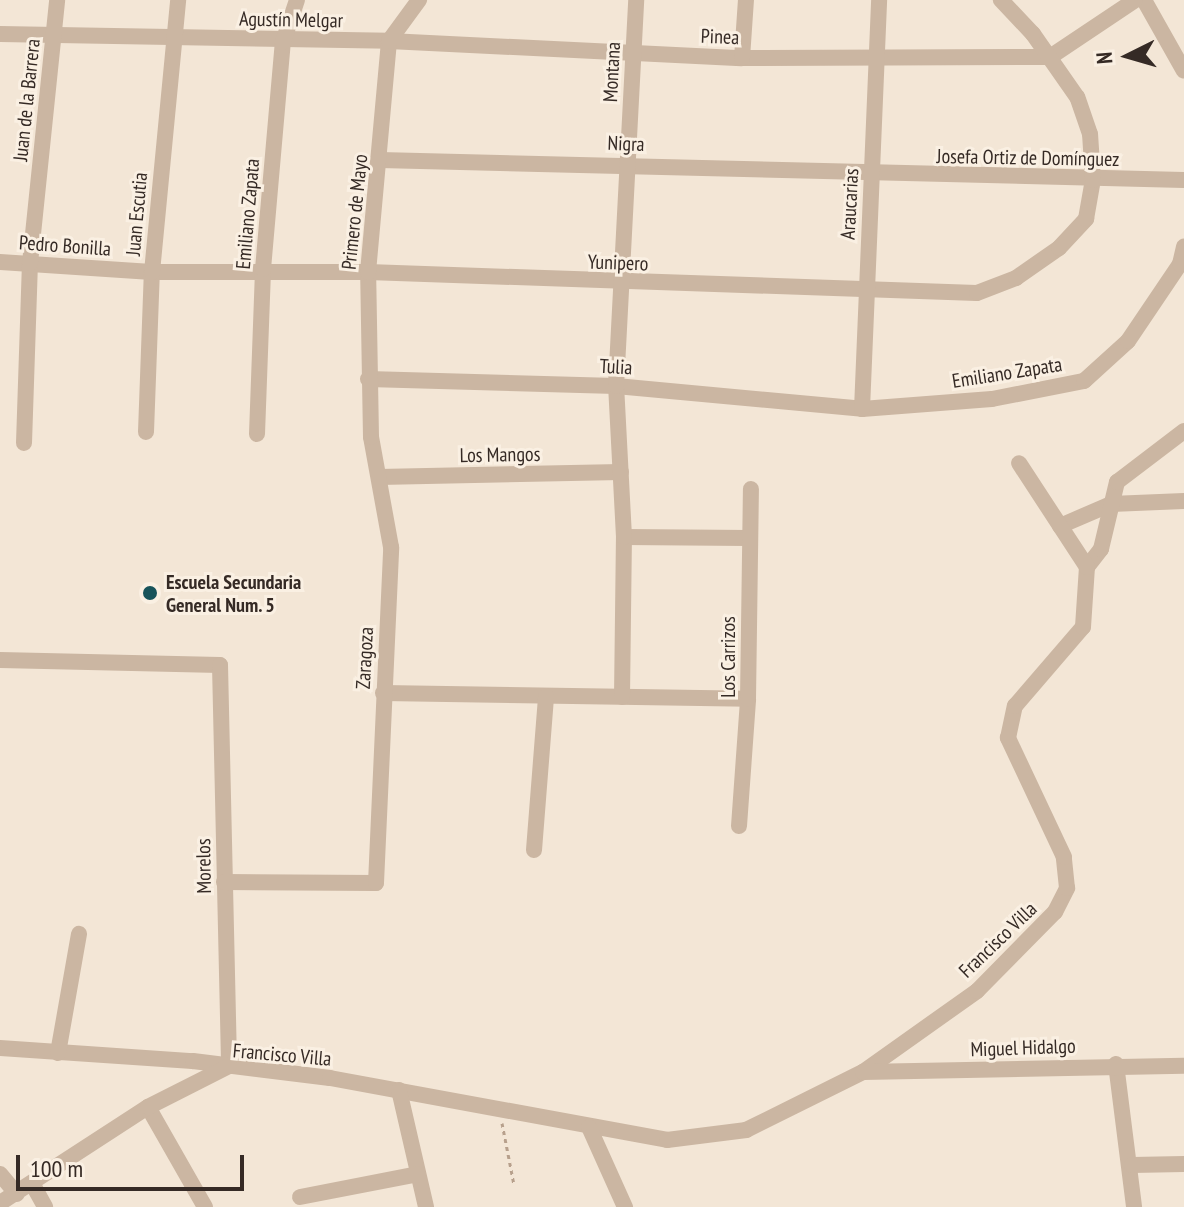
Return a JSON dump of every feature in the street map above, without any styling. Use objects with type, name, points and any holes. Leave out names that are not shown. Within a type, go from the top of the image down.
[{"type":"street","name":"Juan de la Barrera","points":[[24,443],[30,263],[57,0]]},
{"type":"street","name":"Juan Escutia","points":[[146,432],[152,272],[172,36],[178,0]]},
{"type":"street","name":"Emiliano Zapata","points":[[257,434],[263,269],[283,42],[297,0]]},
{"type":"street","points":[[389,41],[419,0]]},
{"type":"street","name":"Montana","points":[[622,697],[624,537],[616,386],[636,0]]},
{"type":"street","points":[[742,58],[746,0]]},
{"type":"street","name":"Araucarias","points":[[862,409],[879,0]]},
{"type":"street","points":[[867,288],[977,293],[1016,278],[1059,248],[1086,219],[1093,180],[1090,134],[1077,97],[1050,57],[1001,0]]},
{"type":"street","points":[[1050,57],[1135,0]]},
{"type":"street","points":[[1144,0],[1184,71]]},
{"type":"street","name":"Agustín Melgar","points":[[0,34],[172,36],[283,42],[389,41]]},
{"type":"street","name":"Pinea","points":[[389,41],[742,58],[1050,57]]},
{"type":"street","name":"Primero de Mayo","points":[[371,437],[368,272],[389,41]]},
{"type":"street","name":"Nigra","points":[[380,160],[627,164],[872,175]]},
{"type":"street","name":"Josefa Ortiz de Domínguez","points":[[872,175],[1184,180]]},
{"type":"street","name":"Emiliano Zapata","points":[[862,409],[992,399],[1084,381],[1128,341],[1180,264],[1184,246]]},
{"type":"street","name":"Pedro Bonilla","points":[[0,262],[152,272],[263,269],[368,272]]},
{"type":"street","name":"Yunipero","points":[[368,272],[620,284],[867,288]]},
{"type":"street","name":"Tulia","points":[[368,379],[616,386],[862,409]]},
{"type":"street","points":[[1019,463],[1087,567],[1101,549],[1117,482],[1184,431]]},
{"type":"street","name":"Zaragoza","points":[[224,882],[376,883],[391,547],[371,437]]},
{"type":"street","name":"Los Mangos","points":[[379,477],[621,472]]},
{"type":"street","name":"Los Carrizos","points":[[739,826],[748,699],[751,489]]},
{"type":"street","points":[[1060,526],[1111,504],[1184,501]]},
{"type":"street","points":[[624,537],[748,538]]},
{"type":"street","name":"Francisco Villa","points":[[0,1203],[33,1185],[148,1107],[229,1066],[399,1090],[667,1140],[746,1130],[863,1072],[977,991],[1055,912],[1067,888],[1064,857],[1008,738],[1015,706],[1083,627],[1087,567]]},
{"type":"street","name":"Morelos","points":[[0,660],[220,665],[229,1066]]},
{"type":"street","points":[[383,693],[748,699]]},
{"type":"street","points":[[534,850],[546,696]]},
{"type":"street","points":[[58,1053],[79,934]]},
{"type":"street","points":[[0,1048],[229,1066]]},
{"type":"street","points":[[1116,1064],[1132,1165],[1134,1207]]},
{"type":"street","name":"Miguel Hidalgo","points":[[863,1072],[1116,1064],[1184,1066]]},
{"type":"street","points":[[399,1090],[426,1207]]},
{"type":"street","points":[[148,1107],[202,1206]]},
{"type":"street","points":[[589,1127],[625,1207]]},
{"type":"street","points":[[1132,1165],[1184,1164]]},
{"type":"street","points":[[0,1174],[17,1194]]},
{"type":"street","points":[[300,1197],[418,1174]]},
{"type":"street","points":[[33,1185],[45,1207]]},
{"type":"path","points":[[500,1108],[514,1185]]},
{"type":"place","name":"Escuela Secundaria General Num. 5","points":[[150,593]]}]
